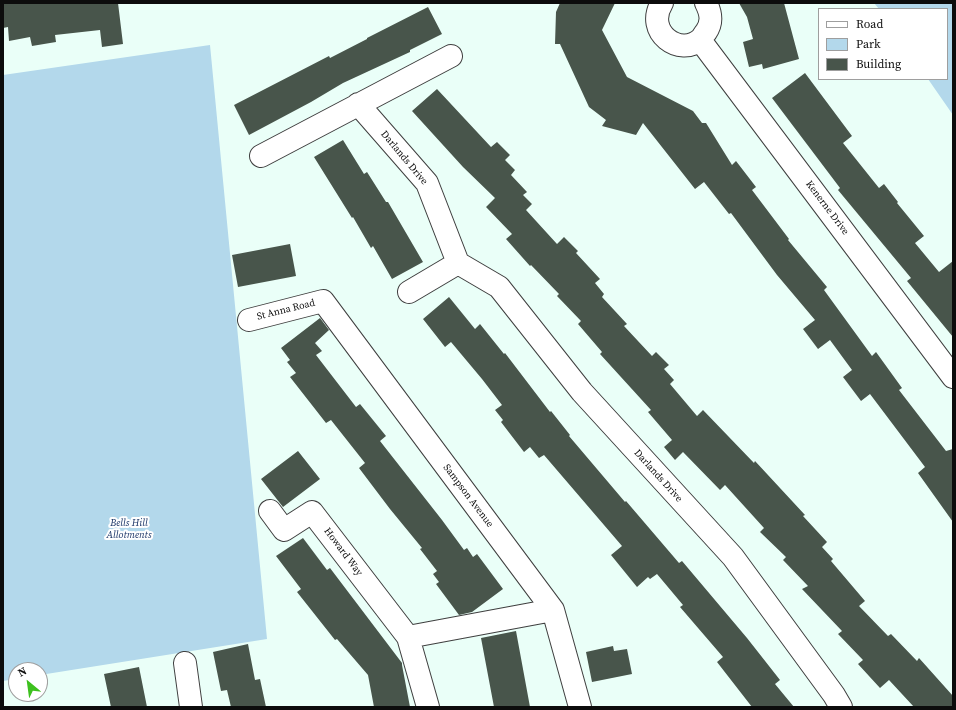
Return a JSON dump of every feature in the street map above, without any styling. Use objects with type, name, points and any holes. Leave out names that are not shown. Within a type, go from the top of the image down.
[{"type":"street","points":[[662,3],[657,17],[658,27],[662,35],[669,42],[689,45],[700,40],[709,27],[711,18],[706,3]]},
{"type":"street","name":"Kenerne Drive","points":[[700,40],[953,377]]},
{"type":"street","points":[[260,156],[451,56]]},
{"type":"street","name":"Darlands Drive","points":[[358,104],[427,183],[458,263],[499,287],[582,392],[732,557],[834,695],[841,707]]},
{"type":"street","points":[[409,292],[458,263]]},
{"type":"street","name":"St Anna Road","points":[[249,320],[323,301]]},
{"type":"street","name":"Sampson Avenue","points":[[323,301],[553,610],[580,707]]},
{"type":"street","name":"Howard Way","points":[[270,510],[284,530],[312,512],[408,637],[428,707]]},
{"type":"street","points":[[408,637],[553,610]]},
{"type":"street","points":[[185,663],[191,707]]},
{"type":"green space","points":[[874,3],[953,3],[953,115],[929,80],[948,80],[948,8],[878,8]]},
{"type":"green space","name":"Bells Hill Allotments","points":[[210,45],[267,639],[48,674],[48,662],[8,662],[8,680],[3,681],[3,75]]},
{"type":"building","points":[[3,3],[118,3],[123,44],[102,47],[100,30],[55,35],[56,42],[32,46],[30,37],[9,41],[8,27],[3,28]]},
{"type":"building","points":[[560,3],[615,3],[602,30],[627,77],[693,111],[702,123],[706,123],[732,165],[736,161],[756,187],[752,190],[789,239],[788,240],[827,287],[824,290],[872,356],[876,352],[902,388],[899,390],[946,451],[953,449],[953,522],[918,473],[925,467],[870,394],[861,401],[843,377],[852,370],[830,340],[818,349],[803,329],[815,320],[777,275],[731,213],[729,214],[704,182],[695,189],[643,123],[636,135],[602,126],[606,120],[589,107],[560,44],[555,44],[556,12]]},
{"type":"building","points":[[739,3],[784,3],[799,59],[763,69],[762,64],[749,67],[743,42],[753,39],[747,17]]},
{"type":"building","points":[[428,7],[442,34],[410,50],[410,52],[343,83],[249,135],[234,105],[329,56],[330,58]]},
{"type":"building","points":[[805,73],[852,136],[843,143],[879,188],[884,184],[898,202],[897,203],[924,236],[915,243],[939,272],[953,261],[953,337],[907,281],[911,278],[838,190],[840,188],[772,98]]},
{"type":"building","points":[[437,89],[491,147],[497,142],[510,155],[505,160],[515,170],[511,175],[527,192],[523,195],[532,204],[526,210],[557,244],[564,237],[578,251],[576,253],[600,279],[595,283],[604,294],[602,297],[627,324],[624,326],[652,356],[656,352],[669,365],[664,369],[674,380],[670,384],[697,416],[703,410],[754,463],[755,461],[805,515],[803,516],[827,542],[822,547],[833,559],[831,561],[865,601],[859,606],[888,636],[891,634],[917,661],[919,658],[953,696],[953,707],[914,707],[889,680],[880,688],[858,664],[863,660],[838,634],[842,631],[802,589],[808,586],[783,560],[786,557],[760,532],[764,528],[725,485],[720,490],[683,452],[675,460],[664,447],[672,440],[648,412],[651,410],[600,354],[602,352],[578,324],[581,321],[557,296],[559,294],[531,265],[530,266],[506,239],[512,234],[486,207],[495,198],[463,167],[412,111]]},
{"type":"building","points":[[343,140],[364,174],[367,172],[386,202],[388,202],[423,262],[392,279],[373,246],[371,248],[353,217],[352,218],[314,157]]},
{"type":"building","points":[[290,244],[296,276],[238,287],[232,255]]},
{"type":"building","points":[[449,297],[475,329],[480,324],[504,354],[505,353],[550,412],[551,411],[570,435],[569,436],[625,502],[626,501],[679,563],[682,561],[747,638],[780,680],[775,684],[794,707],[752,707],[717,662],[723,657],[680,607],[683,605],[657,574],[650,579],[648,577],[637,587],[611,555],[622,546],[544,455],[539,458],[530,447],[524,452],[501,422],[503,420],[495,410],[502,405],[451,342],[445,347],[423,319]]},
{"type":"building","points":[[320,318],[329,330],[315,343],[322,351],[316,355],[356,407],[360,404],[386,436],[380,441],[464,550],[467,548],[473,557],[477,554],[503,589],[472,612],[459,615],[436,584],[439,582],[433,574],[437,571],[420,549],[422,548],[359,468],[365,463],[331,420],[326,423],[290,377],[296,373],[287,362],[290,360],[281,348]]},
{"type":"building","points":[[298,451],[320,479],[283,507],[261,479]]},
{"type":"building","points":[[303,538],[327,570],[330,568],[402,663],[410,707],[374,707],[368,675],[337,639],[335,640],[297,592],[301,589],[276,556]]},
{"type":"building","points":[[516,631],[530,707],[494,707],[481,638]]},
{"type":"building","points":[[248,644],[255,680],[260,679],[266,707],[231,707],[227,690],[221,691],[213,652]]},
{"type":"building","points":[[613,646],[614,651],[627,649],[632,674],[592,682],[586,652]]},
{"type":"building","points":[[139,667],[147,707],[111,707],[104,674]]}]
